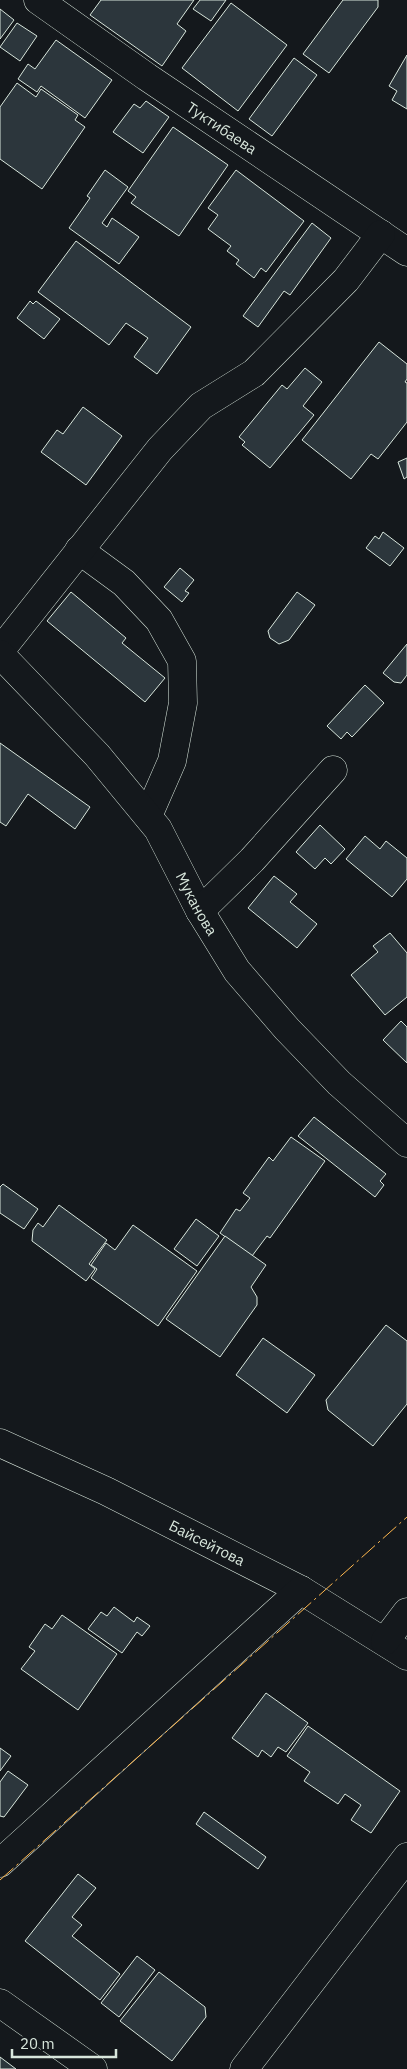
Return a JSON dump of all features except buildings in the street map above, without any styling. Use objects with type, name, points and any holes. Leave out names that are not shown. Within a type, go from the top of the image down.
[{"type":"street","name":"Туктибаева","points":[[38,0],[147,77],[407,252]]},
{"type":"street","points":[[0,653],[160,449],[201,406],[254,373],[346,280],[381,234]]},
{"type":"street","points":[[80,550],[124,583],[159,620],[182,661],[184,703],[172,761],[148,816]]},
{"type":"street","name":"Муканова","points":[[0,653],[97,755],[158,829],[200,911],[237,972],[287,1029],[339,1083],[407,1143]]},
{"type":"street","points":[[200,911],[252,860],[333,770]]},
{"type":"street","name":"Байсейтова","points":[[0,1444],[106,1491],[301,1590],[407,1656]]},
{"type":"street","points":[[0,1863],[301,1590]]},
{"type":"street","points":[[385,1641],[407,1612]]},
{"type":"street","points":[[244,2069],[407,1857]]},
{"type":"street","points":[[0,2003],[92,2069]]},
{"type":"power","points":[[0,1880],[407,1517]]}]
